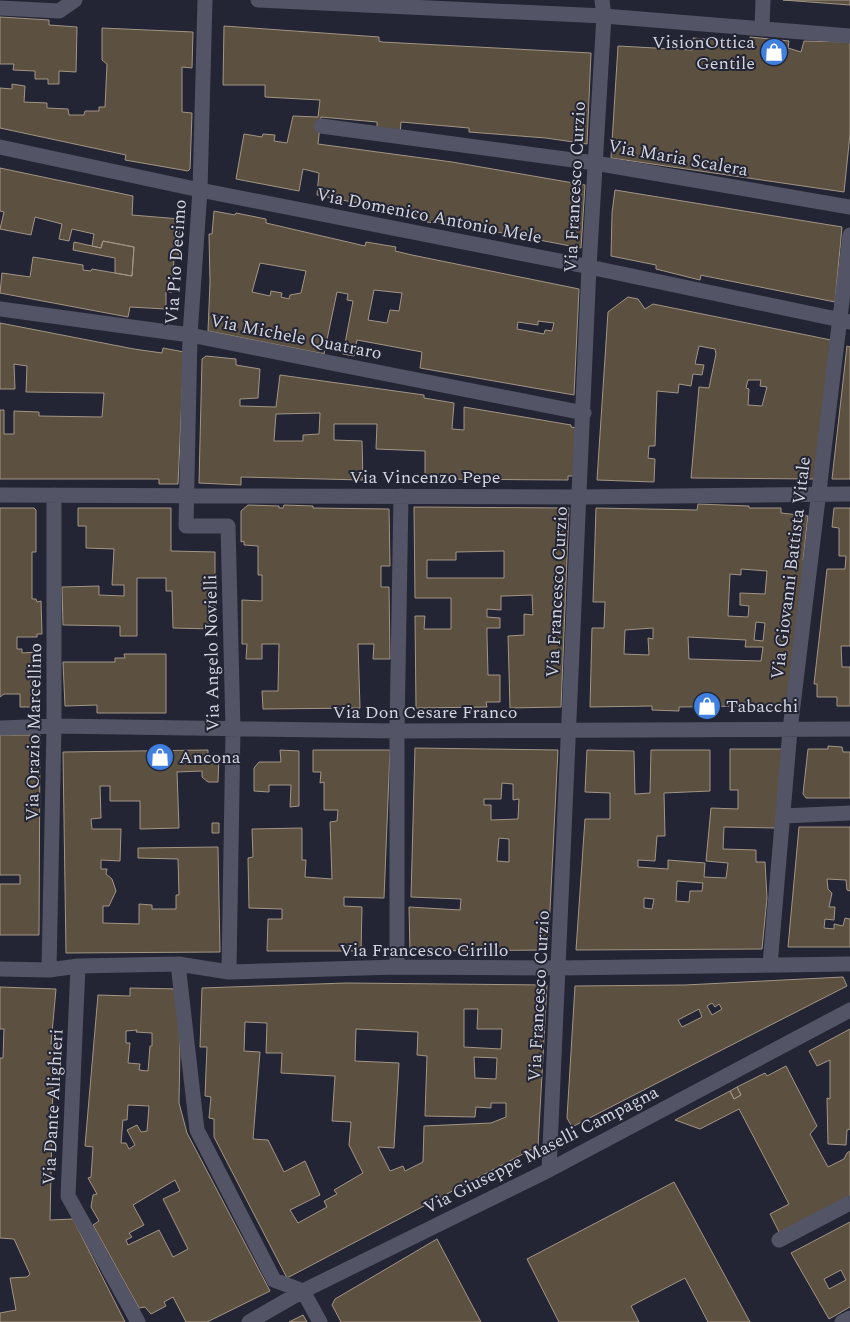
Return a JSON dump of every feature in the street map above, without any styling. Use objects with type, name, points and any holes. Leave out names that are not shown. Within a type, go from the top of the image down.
[{"type":"street","points":[[0,8],[59,11],[75,0]]},
{"type":"street","name":"Via Pio Decimo","points":[[186,526],[190,335],[200,190],[205,0]]},
{"type":"street","points":[[258,0],[604,16],[850,36]]},
{"type":"street","name":"Via Francesco Curzio","points":[[549,1170],[589,267],[604,16],[602,0]]},
{"type":"street","points":[[762,29],[763,0]]},
{"type":"street","name":"Via Maria Scalera","points":[[321,126],[594,163],[850,206]]},
{"type":"street","name":"Via Domenico Antonio Mele","points":[[0,147],[200,190],[589,267],[845,321]]},
{"type":"street","name":"Via Giovanni Battista Vitale","points":[[770,965],[790,730],[818,494],[845,321],[850,235]]},
{"type":"street","name":"Via Michele Quatraro","points":[[0,309],[190,335],[584,413]]},
{"type":"street","name":"Via Vincenzo Pepe","points":[[0,495],[580,497],[850,494]]},
{"type":"street","name":"Via Orazio Marcellino","points":[[49,970],[54,726],[54,496]]},
{"type":"street","points":[[397,967],[397,731],[401,496]]},
{"type":"street","name":"Via Angelo Novielli","points":[[186,526],[228,526],[233,729],[229,972]]},
{"type":"street","name":"Via Don Cesare Franco","points":[[0,728],[54,726],[397,731],[850,729]]},
{"type":"street","points":[[783,816],[850,813]]},
{"type":"street","points":[[178,964],[197,1130],[274,1280],[303,1291],[320,1322]]},
{"type":"street","name":"Via Francesco Cirillo","points":[[0,969],[49,970],[78,966],[178,964],[229,972],[397,967],[559,968],[850,964]]},
{"type":"street","name":"Via Dante Alighieri","points":[[78,966],[68,1196],[138,1322]]},
{"type":"street","name":"Via Giuseppe Maselli Campagna","points":[[249,1322],[303,1291],[549,1170],[850,1010]]},
{"type":"street","points":[[779,1240],[850,1203]]},
{"type":"street","points":[[842,1322],[850,1318]]},
{"type":"building","points":[[783,0],[850,0],[850,5]]},
{"type":"building","points":[[0,17],[49,20],[49,25],[77,27],[76,72],[59,71],[59,84],[48,84],[48,79],[35,79],[35,71],[13,70],[14,64],[0,64]]},
{"type":"building","points":[[224,26],[379,37],[379,41],[382,42],[591,53],[587,144],[546,138],[469,132],[469,128],[401,122],[400,135],[377,132],[377,122],[321,117],[318,144],[452,162],[585,185],[581,248],[492,231],[427,222],[427,217],[317,195],[319,173],[303,169],[299,191],[236,179],[244,134],[262,137],[263,134],[275,135],[274,141],[287,143],[293,116],[318,117],[320,100],[265,97],[265,85],[223,85]]},
{"type":"building","points":[[102,28],[193,32],[192,68],[182,67],[182,112],[192,113],[190,169],[188,171],[125,160],[126,155],[0,128],[0,88],[12,89],[12,84],[25,86],[24,102],[47,103],[47,108],[68,109],[69,115],[84,115],[85,111],[99,111],[99,107],[105,107],[107,64],[102,60]]},
{"type":"building","points":[[750,37],[789,41],[788,48],[801,52],[804,41],[850,42],[850,134],[844,192],[611,158],[618,46],[692,50],[693,38],[750,43]]},
{"type":"building","points":[[0,168],[133,196],[132,215],[180,219],[178,259],[174,259],[172,292],[166,292],[166,309],[130,307],[128,317],[0,293],[2,273],[30,277],[33,257],[83,265],[83,270],[91,271],[92,269],[132,276],[134,247],[103,241],[101,248],[92,246],[94,234],[72,229],[69,241],[59,239],[62,224],[35,217],[31,235],[0,229],[4,212],[0,211]]},
{"type":"building","points":[[615,190],[842,227],[835,302],[701,275],[700,280],[656,269],[656,265],[611,256],[612,213]]},
{"type":"building","points":[[214,211],[235,215],[236,213],[266,219],[266,223],[365,246],[366,242],[396,247],[395,251],[412,255],[579,289],[574,395],[420,368],[422,352],[357,340],[354,356],[343,354],[353,301],[347,300],[348,294],[337,292],[324,354],[208,331],[210,283],[209,234],[212,234]],"holes":[[[260,263],[306,271],[301,293],[290,295],[289,299],[281,297],[282,293],[271,291],[270,296],[252,292]],[[374,290],[402,293],[399,311],[390,310],[387,323],[368,320]],[[538,321],[554,323],[552,331],[545,330],[544,334],[517,329],[518,322],[538,325]]]},
{"type":"building","points":[[103,241],[134,247],[132,276],[115,273],[115,258],[73,250],[74,242],[101,248]]},
{"type":"building","points":[[628,297],[638,299],[645,309],[653,304],[831,340],[816,479],[691,478],[699,387],[709,388],[716,354],[715,349],[699,346],[695,364],[704,365],[702,375],[693,374],[691,386],[679,384],[678,393],[657,391],[655,446],[649,446],[648,458],[655,459],[654,482],[597,480],[608,312]],"holes":[[[748,380],[761,380],[760,386],[767,387],[762,406],[748,405],[749,389],[746,388]]]},
{"type":"building","points":[[0,323],[134,349],[162,353],[163,348],[184,352],[178,484],[159,484],[159,479],[0,479],[0,410],[4,410],[4,434],[14,434],[14,411],[39,412],[39,416],[102,417],[104,393],[26,392],[27,366],[14,364],[15,389],[0,389]]},
{"type":"building","points":[[847,346],[850,347],[850,479],[832,479]]},
{"type":"building","points":[[206,356],[236,359],[236,365],[260,369],[258,398],[240,399],[240,406],[276,407],[280,375],[424,395],[424,398],[454,403],[452,429],[464,430],[464,407],[571,425],[571,427],[577,428],[575,476],[568,476],[568,480],[425,479],[425,451],[376,449],[377,424],[334,424],[334,440],[362,441],[363,480],[241,477],[241,485],[199,483],[202,359]],"holes":[[[320,413],[319,434],[303,435],[303,441],[274,441],[276,414]]]},
{"type":"building","points":[[698,504],[749,506],[749,508],[781,508],[781,513],[808,516],[803,560],[807,561],[790,711],[738,711],[738,706],[679,707],[679,711],[652,710],[652,706],[590,707],[592,628],[604,628],[605,602],[593,602],[596,508],[697,510]],"holes":[[[741,569],[767,571],[765,594],[740,593],[740,605],[749,606],[748,617],[728,616],[730,574],[741,575]],[[756,622],[765,623],[763,641],[754,640]],[[653,628],[653,639],[648,638],[649,655],[624,654],[625,630]],[[688,637],[746,640],[745,647],[763,647],[761,661],[689,659]]]},
{"type":"building","points":[[248,505],[279,506],[279,508],[283,508],[284,505],[313,506],[313,508],[389,509],[390,566],[381,566],[381,587],[389,587],[390,659],[373,659],[374,644],[358,644],[360,708],[263,709],[262,691],[278,691],[279,644],[262,644],[262,659],[246,659],[247,644],[242,644],[242,600],[262,601],[262,575],[258,575],[258,546],[244,545],[244,541],[241,542],[241,511]]},
{"type":"building","points":[[414,507],[569,508],[561,707],[510,708],[508,636],[524,635],[524,614],[533,615],[532,595],[501,596],[501,610],[487,609],[487,617],[500,618],[500,628],[487,628],[487,636],[488,675],[500,675],[500,702],[486,702],[487,707],[416,708],[415,616],[425,616],[424,629],[451,629],[451,598],[415,598]],"holes":[[[504,551],[504,578],[427,578],[427,560],[456,560],[456,552]]]},
{"type":"building","points":[[0,508],[34,508],[36,510],[36,552],[32,552],[32,599],[36,599],[37,602],[41,601],[42,634],[37,634],[37,637],[17,637],[17,649],[22,649],[22,653],[37,652],[38,707],[20,707],[20,694],[4,694],[0,697]]},
{"type":"building","points":[[78,508],[171,508],[171,551],[215,552],[215,629],[173,628],[172,591],[166,591],[166,578],[137,578],[137,636],[120,636],[120,626],[63,625],[62,587],[99,586],[99,595],[124,596],[124,585],[112,585],[114,549],[86,548],[86,526],[78,526]]},
{"type":"building","points":[[834,508],[850,508],[850,646],[841,646],[842,667],[850,667],[850,706],[837,706],[837,697],[817,697],[817,684],[814,684],[827,569],[845,569],[846,556],[839,556],[839,528],[832,527]]},
{"type":"building","points":[[124,654],[166,654],[166,713],[97,713],[97,705],[65,706],[63,662],[115,662],[115,658],[125,658]]},
{"type":"building","points":[[0,735],[40,735],[39,935],[0,935],[0,884],[20,884],[20,875],[0,875]]},
{"type":"building","points":[[828,746],[842,747],[843,752],[850,752],[850,798],[806,798],[803,794],[808,749],[828,749]]},
{"type":"building","points":[[415,748],[558,750],[548,950],[410,951],[409,907],[460,910],[461,899],[411,897]],"holes":[[[502,783],[513,784],[513,800],[519,799],[518,819],[491,820],[491,805],[484,805],[484,799],[501,799]],[[499,838],[509,839],[509,862],[497,861]]]},
{"type":"building","points":[[730,749],[783,749],[776,828],[724,827],[723,849],[756,850],[756,862],[765,862],[767,898],[762,949],[576,950],[585,819],[610,819],[610,793],[585,792],[587,750],[634,751],[635,794],[650,793],[651,750],[710,750],[710,791],[664,793],[665,836],[657,836],[655,861],[638,860],[638,867],[668,869],[668,860],[705,863],[704,877],[726,878],[728,863],[706,861],[711,808],[738,809],[738,790],[730,790]],"holes":[[[677,881],[703,883],[702,891],[690,891],[689,902],[676,901]],[[644,898],[654,899],[652,909],[644,908]]]},
{"type":"building","points":[[208,750],[208,756],[219,757],[218,782],[208,782],[202,777],[202,771],[177,772],[179,828],[140,829],[140,801],[110,801],[110,786],[100,786],[101,818],[91,819],[92,829],[121,829],[120,861],[101,860],[101,869],[107,869],[106,874],[112,879],[116,891],[109,906],[103,906],[103,923],[139,924],[139,904],[152,905],[152,909],[176,909],[176,895],[179,895],[178,859],[138,858],[138,848],[218,847],[220,952],[66,953],[63,752]]},
{"type":"building","points":[[280,750],[299,751],[299,806],[290,807],[291,785],[269,785],[269,792],[254,791],[254,768],[259,762],[281,762]]},
{"type":"building","points":[[313,750],[390,750],[384,898],[344,897],[344,906],[362,907],[361,951],[267,951],[268,919],[282,919],[282,909],[249,908],[248,858],[253,857],[252,829],[302,828],[302,860],[306,860],[305,877],[332,879],[330,822],[337,821],[338,810],[324,810],[324,782],[320,783],[321,772],[313,772]]},
{"type":"building","points":[[212,823],[219,823],[219,833],[212,833]]},
{"type":"building","points":[[799,827],[850,827],[850,891],[847,890],[846,880],[827,879],[828,889],[832,893],[829,907],[835,907],[834,920],[825,919],[824,928],[834,929],[834,924],[843,926],[845,918],[850,919],[850,947],[788,947]]},
{"type":"building","points":[[843,977],[847,986],[572,1127],[567,1118],[575,986],[685,985]],"holes":[[[712,1003],[715,1007],[719,1004],[722,1009],[712,1015],[707,1006]],[[699,1009],[702,1017],[682,1027],[678,1020]]]},
{"type":"building","points":[[346,983],[547,985],[538,1146],[287,1278],[214,1137],[214,1119],[209,1118],[211,1097],[205,1096],[207,1047],[200,1047],[202,988]],"holes":[[[464,1009],[478,1009],[477,1029],[502,1029],[501,1049],[464,1047]],[[245,1022],[267,1023],[266,1053],[282,1053],[281,1073],[335,1076],[332,1121],[351,1122],[349,1145],[363,1173],[334,1190],[337,1194],[324,1201],[327,1207],[298,1223],[290,1210],[320,1195],[305,1161],[284,1172],[268,1140],[253,1139],[260,1052],[244,1051]],[[356,1029],[418,1032],[417,1055],[427,1056],[425,1116],[475,1117],[476,1107],[491,1108],[491,1103],[506,1103],[506,1117],[491,1123],[424,1126],[423,1162],[405,1171],[403,1166],[390,1171],[378,1147],[394,1148],[399,1063],[355,1061]],[[474,1057],[497,1058],[496,1079],[475,1078]]]},
{"type":"building","points":[[0,987],[56,989],[51,1044],[55,1043],[50,1220],[73,1219],[125,1322],[0,1322],[0,1313],[16,1310],[10,1278],[27,1277],[30,1274],[14,1239],[0,1238],[0,1058],[3,1058],[4,1029],[0,1029]]},
{"type":"building","points":[[130,988],[181,989],[179,1103],[187,1133],[270,1291],[207,1322],[186,1322],[173,1297],[164,1302],[166,1306],[151,1314],[145,1307],[139,1308],[93,1225],[99,1221],[91,1207],[93,1195],[97,1194],[88,1178],[91,1177],[93,1147],[85,1146],[98,995],[130,996]],"holes":[[[137,1030],[136,1032],[152,1033],[148,1071],[139,1070],[140,1064],[128,1063],[130,1043],[126,1043],[126,1031]],[[128,1105],[149,1106],[147,1131],[141,1132],[137,1125],[127,1130],[135,1145],[129,1149],[126,1143],[121,1143],[123,1120],[127,1120]],[[175,1180],[180,1191],[163,1199],[188,1249],[173,1257],[159,1230],[128,1245],[126,1240],[132,1237],[129,1233],[144,1225],[133,1205]]]},
{"type":"building","points":[[850,1029],[850,1129],[847,1130],[846,1145],[828,1144],[827,1098],[830,1099],[830,1060],[817,1066],[809,1051]]},
{"type":"building","points":[[786,1066],[817,1126],[810,1134],[828,1167],[844,1159],[850,1151],[850,1197],[780,1234],[770,1214],[789,1204],[739,1109],[700,1129],[675,1120],[730,1091],[734,1099],[741,1095],[737,1087],[765,1073],[767,1076]]},
{"type":"building","points":[[737,1087],[741,1095],[734,1099],[730,1091]]},
{"type":"building","points":[[674,1182],[750,1322],[708,1322],[685,1278],[631,1306],[639,1322],[559,1322],[527,1259]]},
{"type":"building","points":[[850,1222],[850,1307],[829,1319],[791,1253]],"holes":[[[841,1270],[846,1280],[829,1289],[824,1279]]]},
{"type":"building","points":[[437,1239],[481,1322],[341,1322],[332,1305],[335,1299]]},
{"type":"building","points":[[303,1315],[307,1322],[289,1322]]},
{"type":"place","name":"VisionOttica Gentile","points":[[774,52]]},
{"type":"place","name":"Tabacchi","points":[[707,706]]},
{"type":"place","name":"Ancona","points":[[160,757]]}]
